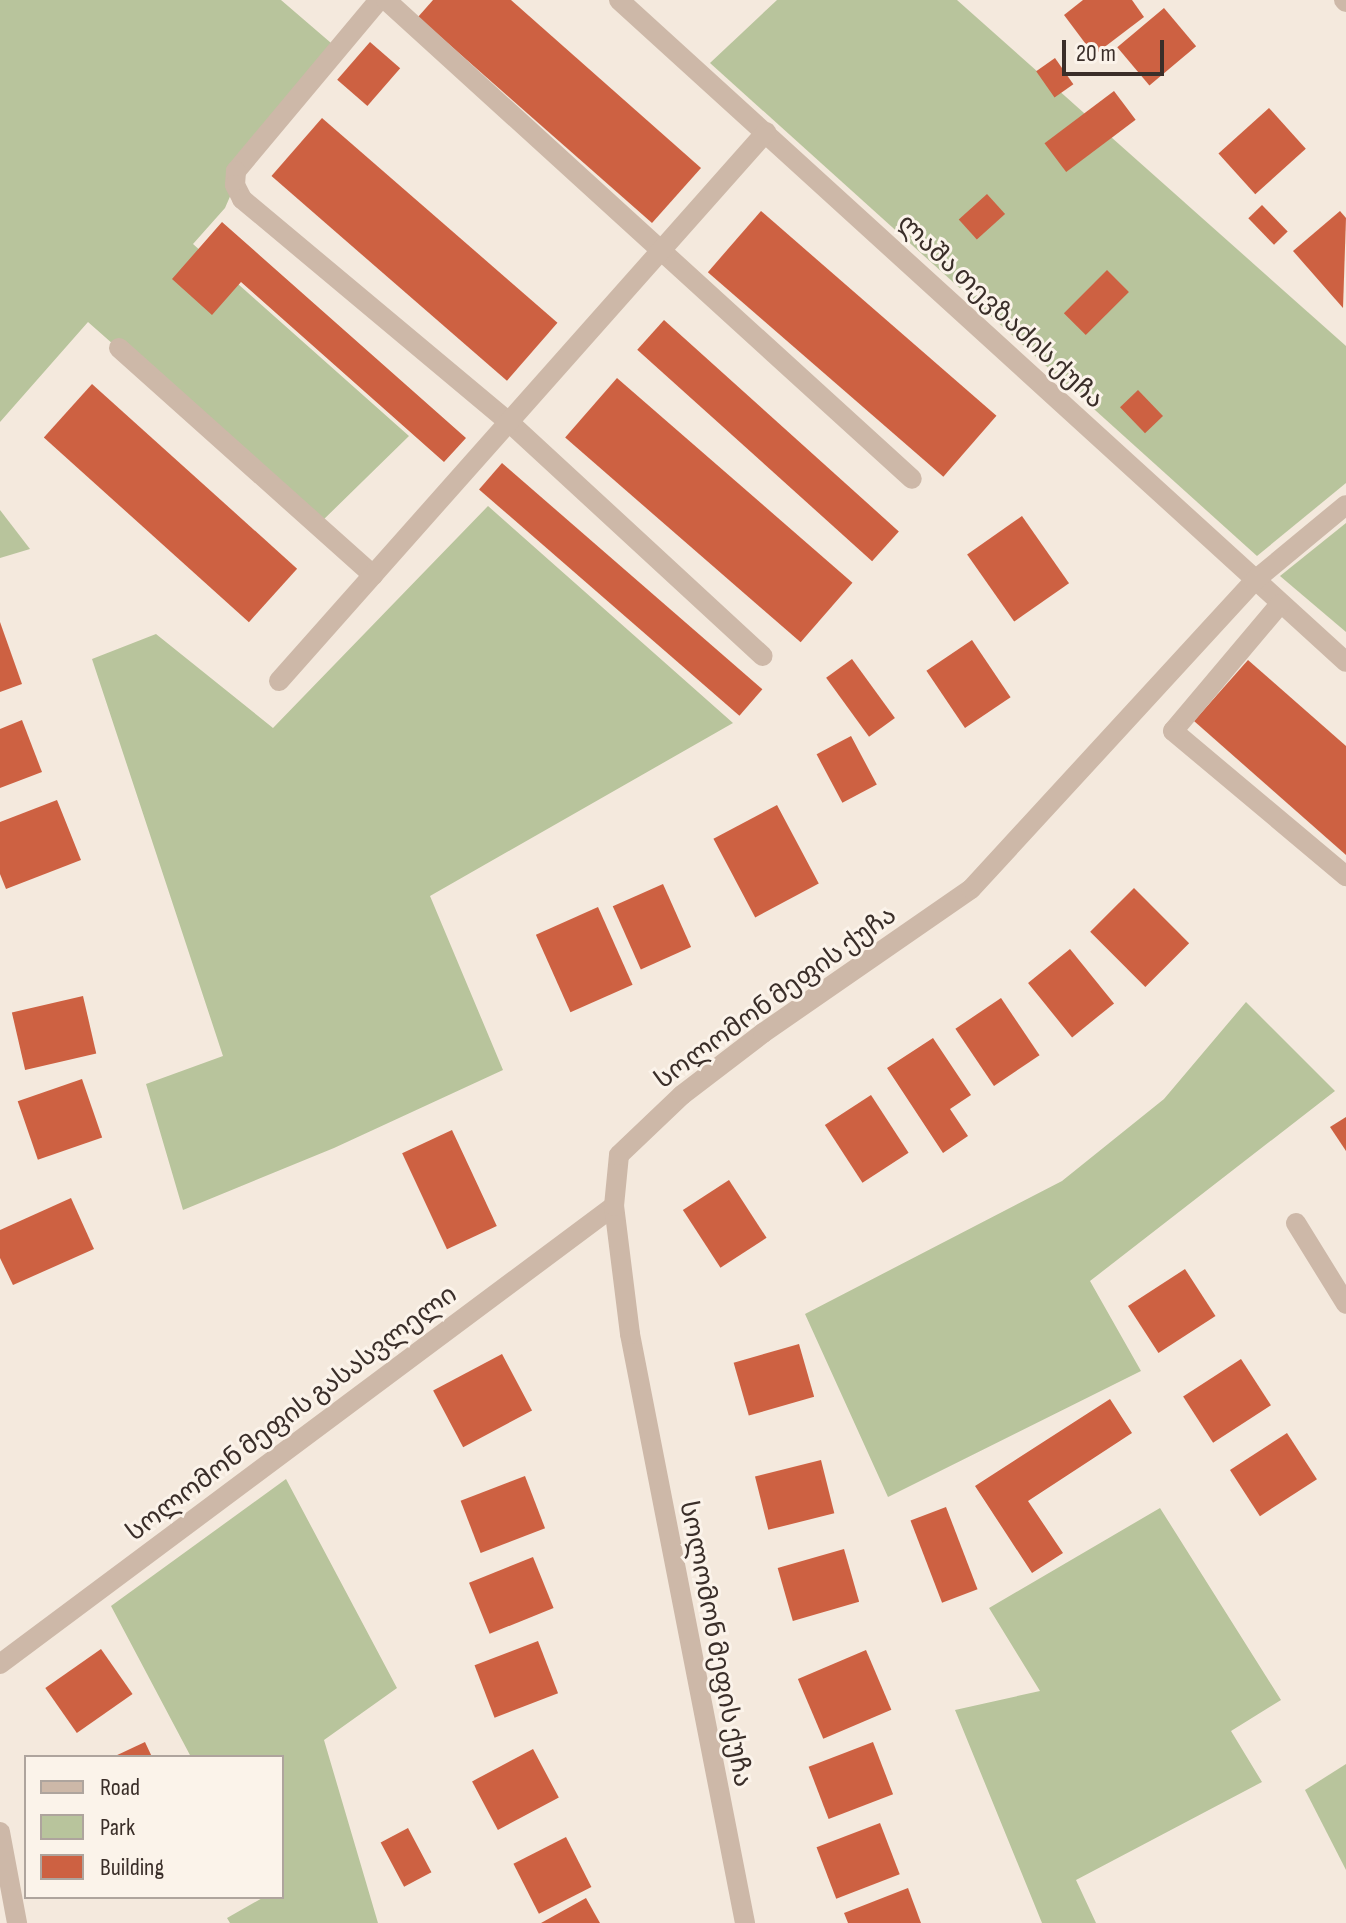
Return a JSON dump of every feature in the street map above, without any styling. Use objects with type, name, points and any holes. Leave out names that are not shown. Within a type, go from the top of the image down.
[{"type":"street","points":[[379,0],[236,171],[235,185],[242,199],[509,422],[763,656]]},
{"type":"street","points":[[386,0],[659,254],[912,479]]},
{"type":"street","name":"ლაშა თევზაძის ქუჩა","points":[[619,0],[1346,662]]},
{"type":"street","points":[[279,681],[766,132]]},
{"type":"street","points":[[119,348],[373,575]]},
{"type":"street","name":"სოლომონ მეფის ქუჩა","points":[[745,1923],[630,1334],[614,1206],[619,1155],[682,1095],[763,1033],[971,889],[1254,581],[1346,505]]},
{"type":"street","points":[[1280,604],[1173,731],[1346,876]]},
{"type":"street","name":"სოლომონ მეფის გასასვლელი","points":[[0,1664],[614,1206]]},
{"type":"street","points":[[1296,1223],[1346,1304]]},
{"type":"street","points":[[0,1832],[17,1923]]},
{"type":"green space","points":[[0,0],[281,0],[338,49],[235,185],[225,208],[193,244],[409,436],[318,525],[88,322],[0,422]]},
{"type":"green space","points":[[777,0],[957,0],[1346,346],[1346,483],[1257,556],[710,63]]},
{"type":"green space","points":[[488,506],[733,723],[430,896],[503,1070],[334,1148],[183,1210],[146,1084],[223,1056],[92,659],[156,634],[273,728]]},
{"type":"green space","points":[[0,510],[30,549],[0,558]]},
{"type":"green space","points":[[1346,523],[1346,632],[1280,576]]},
{"type":"green space","points":[[1246,1002],[1335,1091],[1090,1281],[1141,1371],[888,1497],[805,1314],[1062,1181],[1164,1099]]},
{"type":"green space","points":[[286,1479],[397,1688],[324,1740],[378,1923],[230,1923],[227,1918],[260,1899],[284,1899],[284,1755],[190,1755],[111,1606]]},
{"type":"green space","points":[[1160,1508],[1281,1700],[1231,1731],[1262,1782],[1076,1880],[1096,1923],[1042,1923],[955,1710],[1040,1691],[989,1608]]},
{"type":"green space","points":[[1346,1764],[1346,1870],[1305,1790]]},
{"type":"building","points":[[433,0],[511,0],[701,168],[652,223],[418,17]]},
{"type":"building","points":[[1083,0],[1132,0],[1144,17],[1094,55],[1064,15]]},
{"type":"building","points":[[1164,8],[1196,46],[1149,86],[1117,47]]},
{"type":"building","points":[[370,42],[400,68],[367,106],[337,80]]},
{"type":"building","points":[[1055,58],[1073,84],[1055,97],[1036,71]]},
{"type":"building","points":[[1114,91],[1136,120],[1066,172],[1045,143]]},
{"type":"building","points":[[1269,108],[1306,149],[1255,194],[1218,154]]},
{"type":"building","points":[[322,118],[557,323],[507,381],[271,176]]},
{"type":"building","points":[[987,194],[1005,214],[977,239],[959,219]]},
{"type":"building","points":[[1262,205],[1288,232],[1274,245],[1248,218]]},
{"type":"building","points":[[761,211],[996,416],[943,477],[708,272]]},
{"type":"building","points":[[1340,211],[1346,218],[1343,308],[1293,251]]},
{"type":"building","points":[[222,222],[466,438],[444,462],[241,282],[212,315],[172,279]]},
{"type":"building","points":[[1107,270],[1129,292],[1086,335],[1064,313]]},
{"type":"building","points":[[664,320],[899,531],[872,561],[637,350]]},
{"type":"building","points":[[617,378],[852,583],[801,642],[565,438]]},
{"type":"building","points":[[92,384],[297,569],[249,622],[44,438]]},
{"type":"building","points":[[1138,390],[1163,416],[1145,433],[1120,407]]},
{"type":"building","points":[[502,463],[762,689],[739,716],[479,489]]},
{"type":"building","points":[[1022,516],[1069,583],[1014,622],[967,554]]},
{"type":"building","points":[[0,622],[22,684],[0,692]]},
{"type":"building","points":[[972,640],[1011,697],[965,728],[926,671]]},
{"type":"building","points":[[852,659],[895,718],[869,737],[826,678]]},
{"type":"building","points":[[1248,660],[1346,746],[1346,855],[1194,721]]},
{"type":"building","points":[[22,720],[42,772],[0,788],[0,729]]},
{"type":"building","points":[[851,736],[877,785],[842,803],[817,754]]},
{"type":"building","points":[[57,800],[81,860],[6,889],[0,874],[0,822]]},
{"type":"building","points":[[777,805],[819,884],[755,917],[713,839]]},
{"type":"building","points":[[663,884],[691,947],[641,969],[613,906]]},
{"type":"building","points":[[1134,888],[1189,943],[1145,987],[1090,932]]},
{"type":"building","points":[[598,907],[633,985],[570,1012],[536,935]]},
{"type":"building","points":[[1070,949],[1114,1003],[1072,1037],[1028,983]]},
{"type":"building","points":[[83,996],[96,1053],[25,1070],[12,1012]]},
{"type":"building","points":[[1001,998],[1040,1055],[994,1086],[955,1029]]},
{"type":"building","points":[[933,1038],[971,1095],[950,1109],[968,1136],[943,1153],[887,1068]]},
{"type":"building","points":[[82,1079],[102,1138],[38,1160],[18,1101]]},
{"type":"building","points":[[871,1095],[909,1153],[862,1183],[825,1125]]},
{"type":"building","points":[[1346,1117],[1346,1151],[1330,1127]]},
{"type":"building","points":[[452,1130],[497,1226],[447,1249],[402,1153]]},
{"type":"building","points":[[729,1180],[767,1238],[720,1268],[683,1210]]},
{"type":"building","points":[[71,1198],[94,1249],[13,1285],[0,1258],[0,1230]]},
{"type":"building","points":[[1185,1269],[1215,1316],[1158,1353],[1128,1306]]},
{"type":"building","points":[[799,1344],[814,1397],[749,1416],[734,1363]]},
{"type":"building","points":[[502,1354],[532,1411],[463,1447],[433,1391]]},
{"type":"building","points":[[1241,1359],[1271,1405],[1213,1443],[1183,1397]]},
{"type":"building","points":[[1110,1399],[1132,1433],[1028,1501],[1063,1553],[1032,1573],[975,1486]]},
{"type":"building","points":[[1287,1433],[1317,1479],[1260,1516],[1230,1470]]},
{"type":"building","points":[[821,1460],[834,1513],[768,1530],[755,1476]]},
{"type":"building","points":[[525,1476],[545,1528],[481,1553],[461,1501]]},
{"type":"building","points":[[946,1507],[978,1589],[942,1603],[911,1521]]},
{"type":"building","points":[[844,1549],[859,1602],[793,1621],[778,1568]]},
{"type":"building","points":[[533,1557],[554,1608],[490,1634],[469,1583]]},
{"type":"building","points":[[538,1641],[558,1693],[495,1718],[475,1665]]},
{"type":"building","points":[[101,1649],[133,1694],[77,1733],[45,1688]]},
{"type":"building","points":[[866,1650],[891,1710],[823,1739],[798,1679]]},
{"type":"building","points":[[145,1742],[151,1755],[117,1755]]},
{"type":"building","points":[[873,1742],[893,1794],[829,1819],[809,1767]]},
{"type":"building","points":[[533,1749],[559,1798],[498,1830],[472,1781]]},
{"type":"building","points":[[880,1823],[900,1874],[836,1899],[817,1847]]},
{"type":"building","points":[[408,1828],[431,1872],[404,1887],[381,1843]]},
{"type":"building","points":[[566,1837],[591,1887],[539,1914],[513,1864]]},
{"type":"building","points":[[908,1888],[921,1923],[848,1923],[844,1913]]},
{"type":"building","points":[[586,1898],[600,1923],[541,1923]]}]
